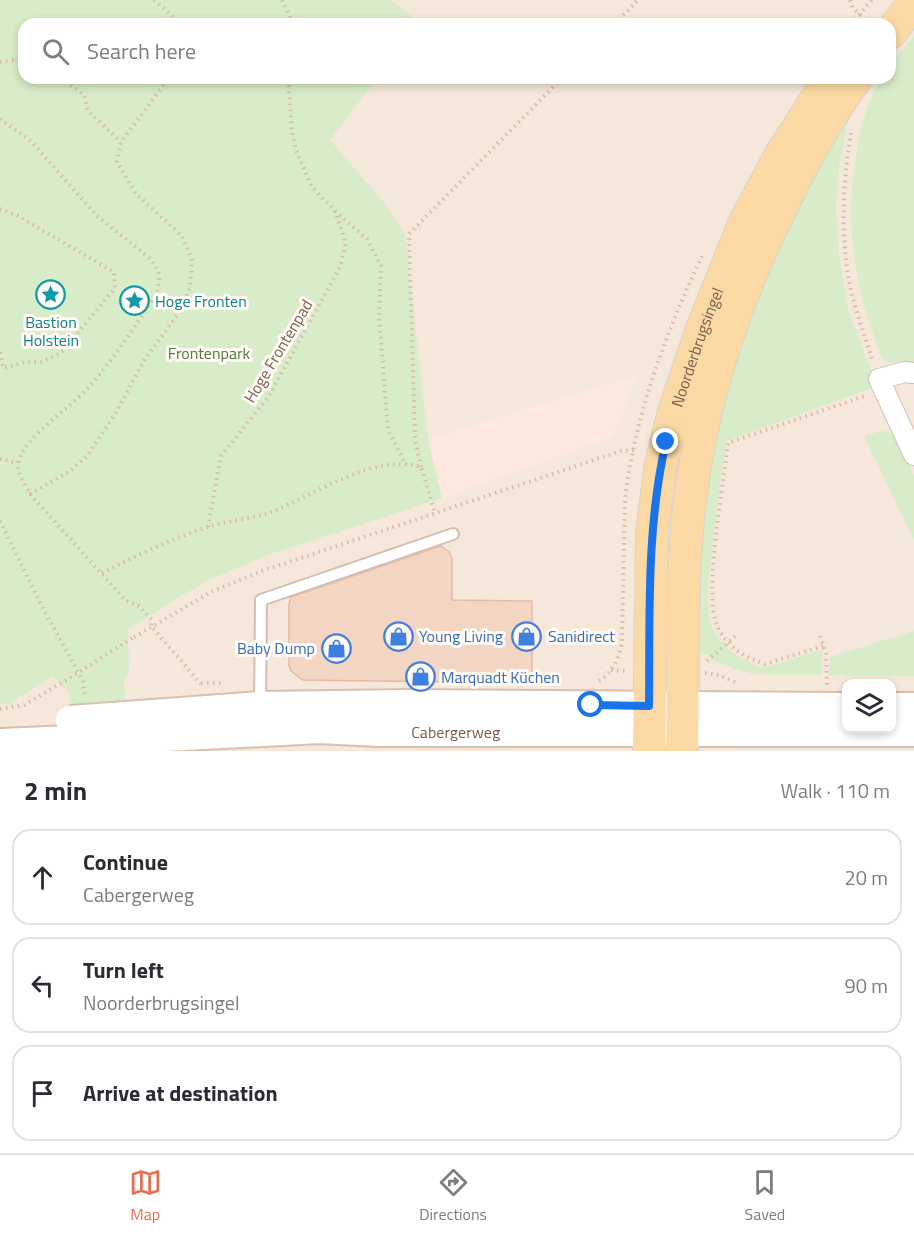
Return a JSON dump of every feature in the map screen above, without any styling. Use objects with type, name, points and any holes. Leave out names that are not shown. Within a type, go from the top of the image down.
[{"type":"main road","points":[[871,18],[893,0]]},
{"type":"main road","points":[[896,26],[914,3]]},
{"type":"main road","name":"Noorderbrugsingel","points":[[649,730],[652,533],[660,469],[673,415],[713,298],[744,224],[780,156],[826,84]]},
{"type":"main road","name":"Noorderbrugsingel","points":[[682,730],[685,568],[690,502],[696,456],[710,393],[731,323],[765,240],[814,142],[852,84]]},
{"type":"street","points":[[914,373],[905,372],[881,385],[914,455]]},
{"type":"street","points":[[896,707],[914,707]]},
{"type":"street","name":"Cabergerweg","points":[[682,730],[842,708]]},
{"type":"street","name":"Cabergerweg","points":[[0,725],[76,721],[143,731],[260,718],[649,730],[914,732]]},
{"type":"street","name":"Cabergerweg","points":[[0,743],[76,721]]},
{"type":"lane","points":[[260,718],[261,600],[453,534]]},
{"type":"path","points":[[154,0],[175,18]]},
{"type":"path","points":[[282,0],[291,18]]},
{"type":"path","points":[[621,18],[639,0]]},
{"type":"path","points":[[850,0],[853,8],[864,18]]},
{"type":"path","points":[[868,18],[872,0]]},
{"type":"path","points":[[0,62],[18,60]]},
{"type":"path","points":[[69,84],[84,95],[88,111],[121,142]]},
{"type":"path","points":[[30,494],[70,471],[87,456],[117,411],[143,362],[180,311],[190,286],[192,260],[182,236],[136,194],[117,162],[121,142],[164,84]]},
{"type":"path","name":"Hoge Frontenpad","points":[[208,527],[221,456],[269,396],[340,267],[346,244],[335,210],[311,185],[296,150],[292,131],[288,84]]},
{"type":"path","points":[[435,512],[415,439],[409,234],[556,84]]},
{"type":"path","points":[[0,119],[31,141],[97,216],[147,256],[158,268],[160,278],[156,294],[108,364],[78,399],[28,444],[18,463],[20,476],[30,494],[126,601],[139,606],[152,621],[152,626],[201,683]]},
{"type":"path","points":[[824,646],[765,664],[746,657],[728,643],[717,626],[712,606],[715,552],[728,444],[881,385],[852,294],[846,253],[843,207],[846,165],[853,123]]},
{"type":"path","points":[[0,209],[18,216],[114,272],[115,288],[68,346],[53,357],[41,362],[27,362],[3,368],[0,351]]},
{"type":"path","points":[[335,210],[367,239],[381,266],[379,316],[388,430],[406,465]]},
{"type":"path","points":[[0,709],[24,705],[213,591],[262,571],[435,512],[621,451],[634,450]]},
{"type":"path","points":[[0,459],[18,463]]},
{"type":"path","points":[[102,573],[152,548],[208,527],[273,512],[326,485],[384,465],[421,467]]},
{"type":"path","points":[[0,522],[83,681],[76,721]]},
{"type":"path","points":[[707,661],[738,634]]},
{"type":"path","points":[[820,636],[826,654],[826,686]]},
{"type":"shaded area","points":[[0,0],[914,0],[914,751],[0,751]]},
{"type":"shaded area","points":[[637,375],[613,437],[442,498],[428,439]]},
{"type":"shaded area","points":[[914,736],[914,751],[730,751],[741,742]]},
{"type":"green space","name":"Frontenpark","points":[[0,0],[391,0],[414,18],[18,18],[18,84],[372,84],[330,140],[386,205],[405,234],[428,439],[442,498],[268,555],[206,581],[128,629],[129,671],[124,680],[128,751],[73,751],[69,692],[53,676],[9,704],[0,704]]},
{"type":"green space","points":[[914,36],[914,366],[886,362],[882,358],[859,282],[852,231],[853,178],[863,123],[879,84],[896,84],[896,58]]},
{"type":"green space","points":[[849,116],[839,167],[836,207],[839,254],[848,310],[877,386],[727,441],[708,586],[709,612],[713,628],[733,653],[762,668],[822,650],[822,675],[752,674],[713,661],[706,654],[693,652],[693,575],[724,371],[783,215]]},
{"type":"green space","points":[[881,431],[891,432],[896,436],[914,476],[914,540],[865,438],[865,436]]},
{"type":"green space","points":[[914,631],[914,676],[829,675],[830,657]]},
{"type":"building","points":[[441,546],[449,552],[452,559],[452,600],[532,601],[532,683],[303,680],[291,671],[289,665],[289,603],[291,597]]},
{"type":"place","name":"Bastion Holstein","points":[[51,294]]},
{"type":"place","name":"Hoge Fronten","points":[[134,301]]},
{"type":"place","name":"Young Living","points":[[398,636]]},
{"type":"place","name":"Sanidirect","points":[[527,636]]},
{"type":"place","name":"Baby Dump","points":[[336,648]]},
{"type":"place","name":"Marquadt Küchen","points":[[420,677]]},
{"type":"route","points":[[591,705],[649,706],[652,533],[655,500],[666,442]]}]
